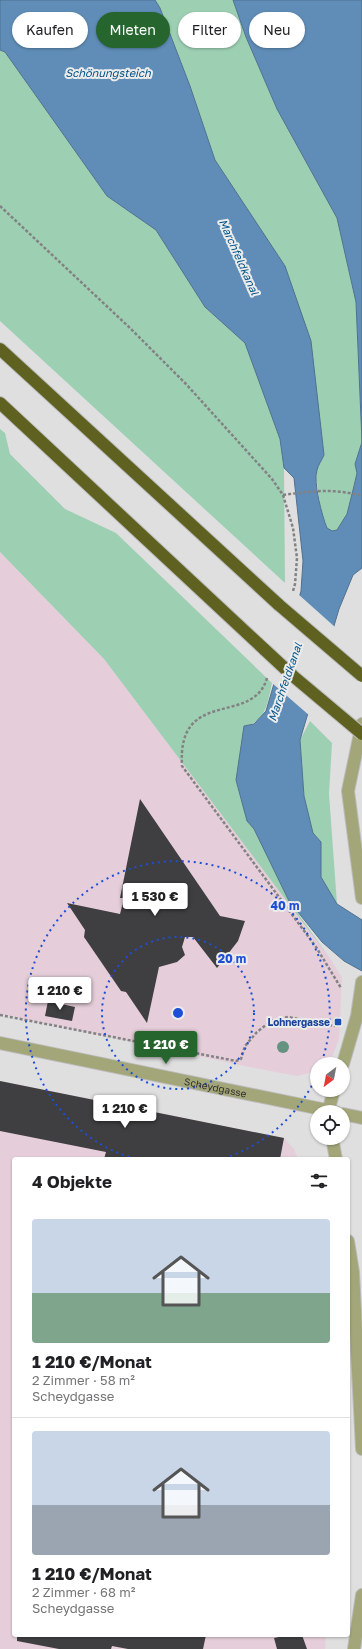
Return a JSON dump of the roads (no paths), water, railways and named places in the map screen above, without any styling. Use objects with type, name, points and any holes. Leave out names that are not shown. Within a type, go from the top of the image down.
[{"type":"highway","points":[[0,349],[278,605],[362,676]]},
{"type":"highway","points":[[0,403],[293,676],[362,734]]},
{"type":"street","points":[[362,724],[348,791],[362,898]]},
{"type":"street","points":[[345,1057],[354,1030],[362,982]]},
{"type":"street","name":"Scheydgasse","points":[[0,1043],[310,1107]]},
{"type":"street","points":[[350,1115],[362,1118]]},
{"type":"street","points":[[333,1145],[336,1157]]},
{"type":"street","points":[[350,1253],[353,1272],[362,1449]]},
{"type":"street","points":[[354,1649],[362,1595]]},
{"type":"water","name":"Schönungsteich","points":[[0,0],[155,0],[162,12],[96,12],[96,48],[170,48],[170,34],[190,86],[215,160],[285,266],[311,341],[324,455],[318,468],[316,482],[325,523],[327,528],[332,531],[337,530],[347,514],[357,473],[355,464],[362,442],[362,568],[353,575],[339,609],[300,740],[304,796],[313,833],[321,842],[321,877],[337,904],[362,920],[362,971],[344,961],[322,942],[289,901],[254,829],[247,821],[236,780],[244,726],[254,724],[266,711],[301,591],[303,561],[294,478],[284,468],[280,439],[245,343],[205,307],[156,230],[107,196],[5,52],[0,50]]},
{"type":"water","points":[[233,0],[362,0],[362,442],[356,302],[337,218],[277,109],[251,48],[305,48],[305,12],[249,12],[249,44],[241,23],[241,12],[237,12]]},
{"type":"place","name":"Lohnergasse","points":[[338,1022]]},
{"type":"water label","name":"Marchfeldkanal","points":[[239,257]]},
{"type":"water label","name":"Marchfeldkanal","points":[[285,682]]}]
